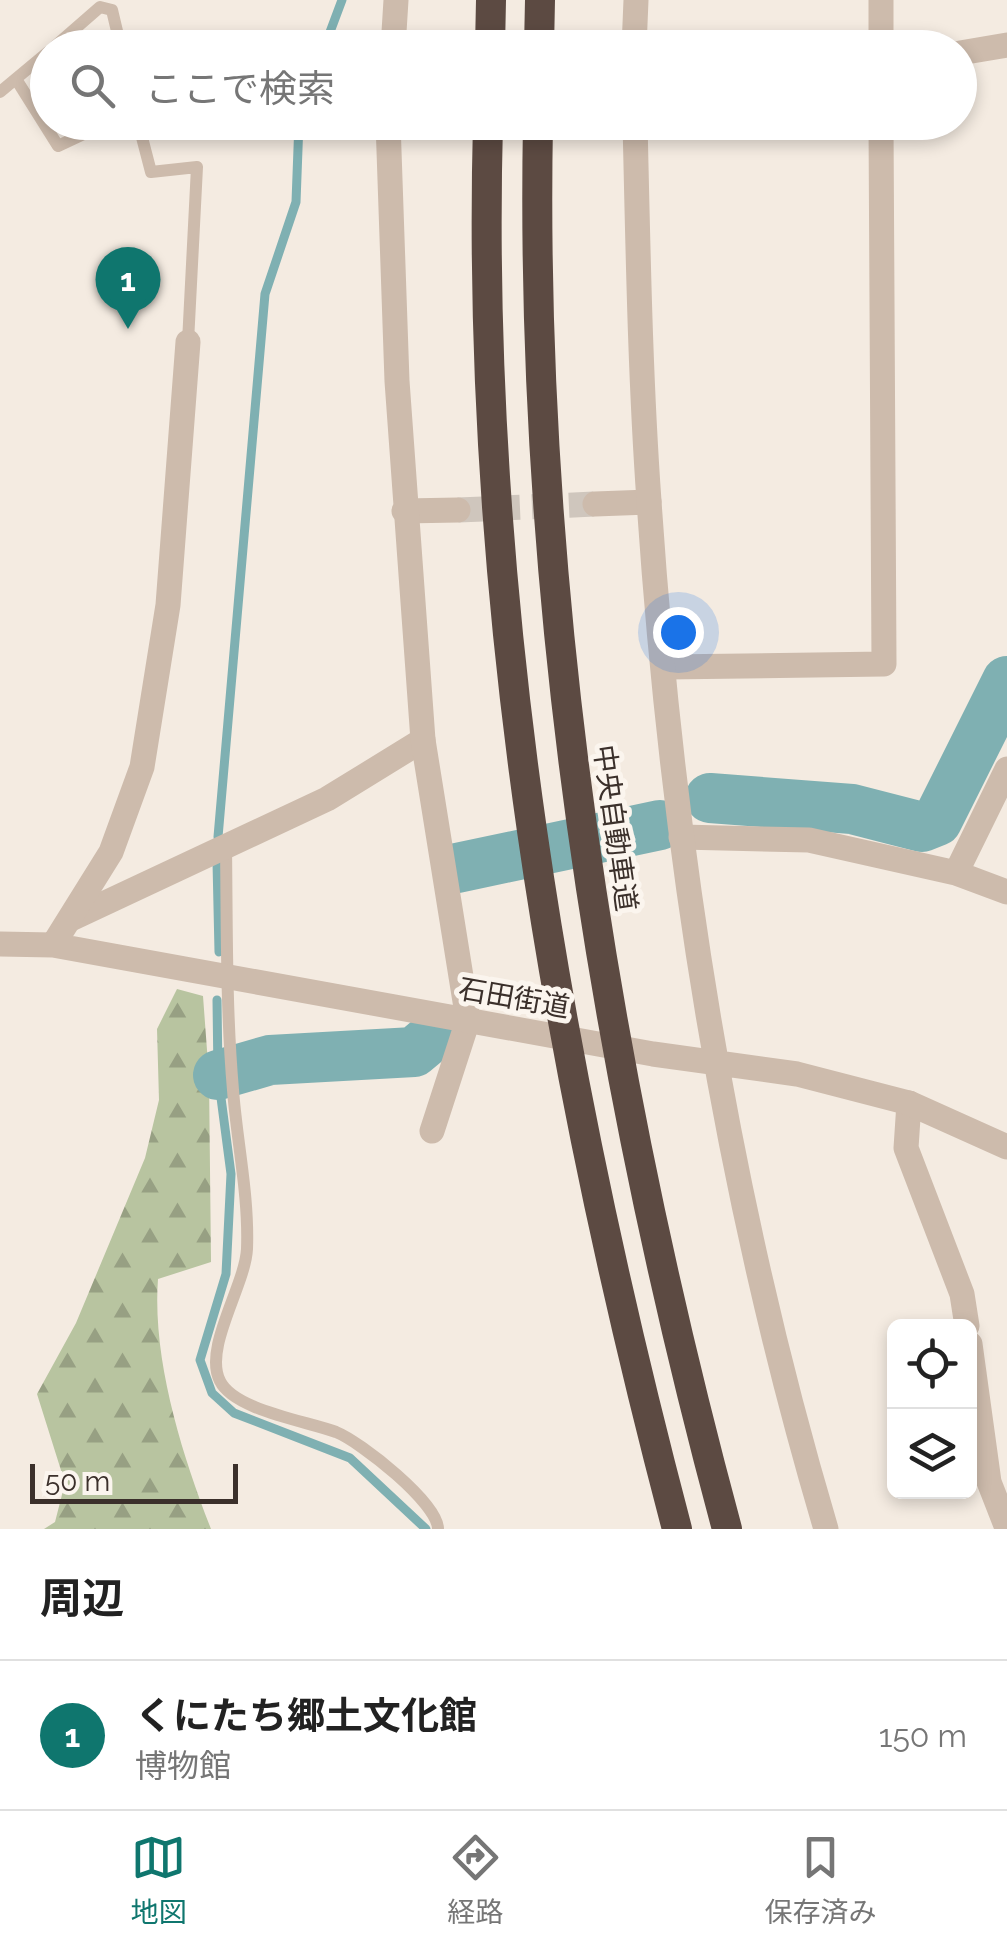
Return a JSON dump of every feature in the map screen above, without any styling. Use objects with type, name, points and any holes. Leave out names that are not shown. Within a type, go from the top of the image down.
[{"type":"highway","points":[[490,30],[491,0]]},
{"type":"highway","points":[[539,30],[540,0]]},
{"type":"highway","points":[[488,140],[491,410],[506,622],[529,814],[575,1096],[634,1366],[678,1529]]},
{"type":"highway","name":"中央自動車道","points":[[538,140],[541,408],[554,612],[576,800],[624,1094],[680,1356],[727,1529]]},
{"type":"street","points":[[394,30],[396,0]]},
{"type":"street","points":[[635,30],[636,0]]},
{"type":"street","points":[[881,0],[881,30]]},
{"type":"street","points":[[977,50],[1007,45]]},
{"type":"street","points":[[389,140],[404,511],[423,740],[468,1020],[432,1131]]},
{"type":"street","points":[[636,140],[649,502],[681,837],[718,1063],[768,1314],[826,1529]]},
{"type":"street","points":[[666,667],[884,664],[882,140]]},
{"type":"street","points":[[53,945],[111,852],[142,767],[168,605],[188,342]]},
{"type":"street","points":[[594,504],[649,502]]},
{"type":"street","points":[[404,511],[458,510]]},
{"type":"street","points":[[71,919],[226,843],[327,799],[423,740]]},
{"type":"street","points":[[956,872],[1007,769]]},
{"type":"street","points":[[681,837],[810,840],[956,872],[1007,892]]},
{"type":"street","name":"石田街道","points":[[0,944],[53,945],[797,1074],[909,1103],[1007,1148]]},
{"type":"street","points":[[909,1103],[906,1148],[962,1294],[966,1319]]},
{"type":"street","points":[[977,1398],[988,1482],[1007,1528]]},
{"type":"lane","points":[[73,30],[100,7],[112,10],[117,30]]},
{"type":"lane","points":[[0,92],[30,66]]},
{"type":"lane","points":[[16,78],[30,101]]},
{"type":"lane","points":[[143,140],[151,172],[197,167],[188,342]]},
{"type":"lane","points":[[226,843],[233,1092],[245,1182],[247,1254],[215,1359],[220,1380],[234,1398],[341,1434],[420,1494],[439,1522],[438,1529]]},
{"type":"green space","points":[[177,989],[203,996],[209,1077],[211,1262],[158,1279],[157,1310],[171,1406],[211,1529],[44,1529],[55,1522],[65,1483],[37,1394],[76,1323],[145,1158],[159,1100],[157,1029]]},
{"type":"waterway","points":[[331,30],[342,0]]},
{"type":"waterway","points":[[218,837],[265,294],[296,202],[298,140]]},
{"type":"waterway","points":[[710,798],[852,809],[922,827],[937,821],[1007,681]]},
{"type":"waterway","points":[[457,868],[660,825]]},
{"type":"waterway","points":[[217,862],[219,952]]},
{"type":"waterway","points":[[217,1000],[218,1075],[231,1174],[226,1274],[200,1360],[212,1393],[234,1413],[350,1458],[426,1529]]},
{"type":"waterway","points":[[218,1075],[270,1060],[414,1052],[432,1037]]},
{"type":"tunnel","points":[[458,510],[595,504]]},
{"type":"place","name":"くにたち郷土文化館","points":[[128,329]]}]
